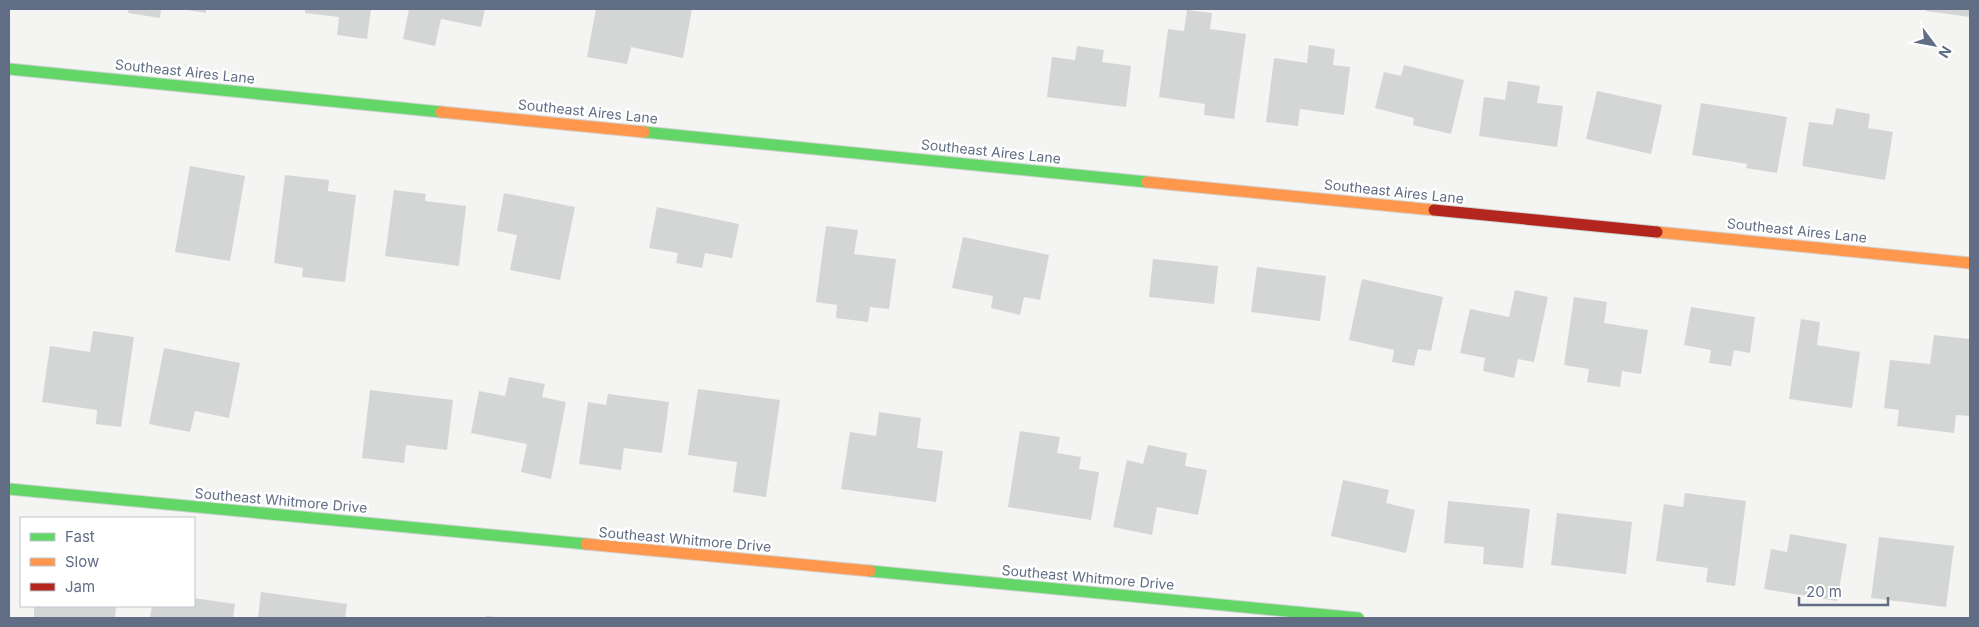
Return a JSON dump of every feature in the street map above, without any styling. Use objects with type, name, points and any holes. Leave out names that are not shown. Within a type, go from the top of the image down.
[{"type":"street","name":"Southeast Aires Lane","points":[[9,69],[1970,263]]},
{"type":"street","name":"Southeast Whitmore Drive","points":[[9,489],[1358,618]]},
{"type":"building","points":[[129,9],[161,9],[160,18],[128,13]]},
{"type":"building","points":[[181,9],[206,9],[206,13]]},
{"type":"building","points":[[305,9],[371,9],[367,39],[337,35],[339,17],[305,13]]},
{"type":"building","points":[[409,9],[485,9],[481,27],[441,19],[435,46],[403,39]]},
{"type":"building","points":[[596,9],[692,9],[683,58],[631,47],[627,64],[587,57]]},
{"type":"building","points":[[1926,9],[1970,9],[1970,17],[1926,11]]},
{"type":"building","points":[[1187,10],[1212,13],[1210,29],[1246,34],[1234,119],[1204,115],[1205,104],[1159,97],[1168,29],[1184,31]]},
{"type":"building","points":[[1309,45],[1335,49],[1333,65],[1350,67],[1344,115],[1300,109],[1298,126],[1266,122],[1274,58],[1307,63]]},
{"type":"building","points":[[1077,46],[1104,50],[1102,62],[1131,66],[1126,107],[1047,97],[1052,57],[1075,60]]},
{"type":"building","points":[[1404,65],[1464,80],[1451,134],[1413,125],[1414,118],[1375,108],[1384,72],[1401,76]]},
{"type":"building","points":[[1508,81],[1540,86],[1537,103],[1563,106],[1557,147],[1479,136],[1484,97],[1505,100]]},
{"type":"building","points":[[1597,91],[1662,105],[1651,154],[1586,139]]},
{"type":"building","points":[[1701,103],[1787,117],[1777,173],[1746,168],[1747,164],[1692,155]]},
{"type":"building","points":[[1836,108],[1870,114],[1868,128],[1893,132],[1885,180],[1802,166],[1809,122],[1833,125]]},
{"type":"building","points":[[190,166],[245,176],[230,261],[175,252]]},
{"type":"building","points":[[285,175],[329,180],[328,191],[356,195],[345,282],[302,277],[303,268],[274,263]]},
{"type":"building","points":[[394,190],[426,194],[425,201],[466,206],[459,266],[385,256]]},
{"type":"building","points":[[504,193],[575,207],[560,280],[510,270],[517,235],[497,231]]},
{"type":"building","points":[[657,207],[739,224],[732,258],[705,253],[702,268],[676,263],[678,253],[649,248]]},
{"type":"building","points":[[826,226],[858,230],[854,254],[896,259],[889,309],[870,307],[868,322],[836,318],[837,305],[816,302]]},
{"type":"building","points":[[963,237],[1049,255],[1040,300],[1024,297],[1020,315],[991,308],[993,296],[952,288]]},
{"type":"building","points":[[1153,259],[1218,266],[1214,304],[1149,297]]},
{"type":"building","points":[[1257,267],[1326,276],[1320,321],[1251,312]]},
{"type":"building","points":[[1362,279],[1443,297],[1431,351],[1418,349],[1414,366],[1392,362],[1394,350],[1349,340]]},
{"type":"building","points":[[1515,290],[1548,297],[1534,362],[1518,359],[1514,378],[1483,371],[1485,358],[1460,353],[1470,309],[1509,317]]},
{"type":"building","points":[[1574,297],[1607,302],[1604,323],[1648,330],[1641,374],[1622,371],[1620,387],[1587,382],[1589,369],[1564,365]]},
{"type":"building","points":[[1691,307],[1755,317],[1750,353],[1734,350],[1731,366],[1709,363],[1711,350],[1684,345]]},
{"type":"building","points":[[1801,319],[1820,322],[1817,345],[1860,352],[1852,408],[1789,399]]},
{"type":"building","points":[[93,331],[134,337],[121,427],[96,424],[97,410],[42,402],[50,346],[90,352]]},
{"type":"building","points":[[1934,335],[1970,339],[1970,416],[1956,415],[1954,433],[1897,426],[1899,410],[1884,408],[1890,360],[1930,364]]},
{"type":"building","points":[[164,348],[240,363],[229,418],[195,411],[190,432],[149,424]]},
{"type":"building","points":[[509,377],[545,384],[542,397],[566,402],[551,479],[521,472],[527,444],[471,433],[479,391],[505,396]]},
{"type":"building","points":[[698,389],[780,400],[766,497],[733,492],[737,462],[688,455]]},
{"type":"building","points":[[370,390],[453,400],[447,450],[406,445],[404,463],[362,458]]},
{"type":"building","points":[[608,394],[669,402],[662,453],[624,448],[621,470],[579,464],[588,402],[606,405]]},
{"type":"building","points":[[879,412],[921,418],[917,448],[943,451],[936,502],[841,489],[850,432],[876,436]]},
{"type":"building","points":[[1020,431],[1060,437],[1057,453],[1081,457],[1079,469],[1099,472],[1091,520],[1008,507]]},
{"type":"building","points":[[1148,445],[1187,453],[1185,466],[1207,470],[1198,515],[1157,507],[1152,535],[1113,527],[1127,460],[1143,464]]},
{"type":"building","points":[[1343,480],[1389,490],[1386,503],[1415,510],[1406,553],[1331,536]]},
{"type":"building","points":[[1685,493],[1746,501],[1735,586],[1706,582],[1708,568],[1656,561],[1664,504],[1683,507]]},
{"type":"building","points":[[1448,501],[1530,509],[1523,568],[1483,564],[1484,547],[1444,543]]},
{"type":"building","points":[[1557,513],[1632,522],[1626,574],[1551,565]]},
{"type":"building","points":[[1790,534],[1847,544],[1837,601],[1764,589],[1771,549],[1787,552]]},
{"type":"building","points":[[1879,537],[1954,546],[1946,607],[1871,598]]},
{"type":"building","points":[[261,592],[347,604],[345,618],[258,618]]},
{"type":"building","points":[[195,598],[235,604],[233,618],[150,618],[152,607],[195,607]]},
{"type":"building","points":[[34,607],[116,607],[115,618],[34,618]]},
{"type":"building","points":[[486,616],[498,617],[498,618],[486,618]]},
{"type":"traffic: fast","points":[[9,69],[441,112]]},
{"type":"traffic: fast","points":[[644,132],[1147,182]]},
{"type":"traffic: fast","points":[[9,489],[586,544]]},
{"type":"traffic: fast","points":[[870,571],[1358,618]]},
{"type":"traffic: slow","points":[[441,112],[644,132]]},
{"type":"traffic: slow","points":[[1147,182],[1434,210]]},
{"type":"traffic: slow","points":[[1657,232],[1970,263]]},
{"type":"traffic: slow","points":[[586,544],[870,571]]},
{"type":"traffic: jam","points":[[1434,210],[1657,232]]}]
